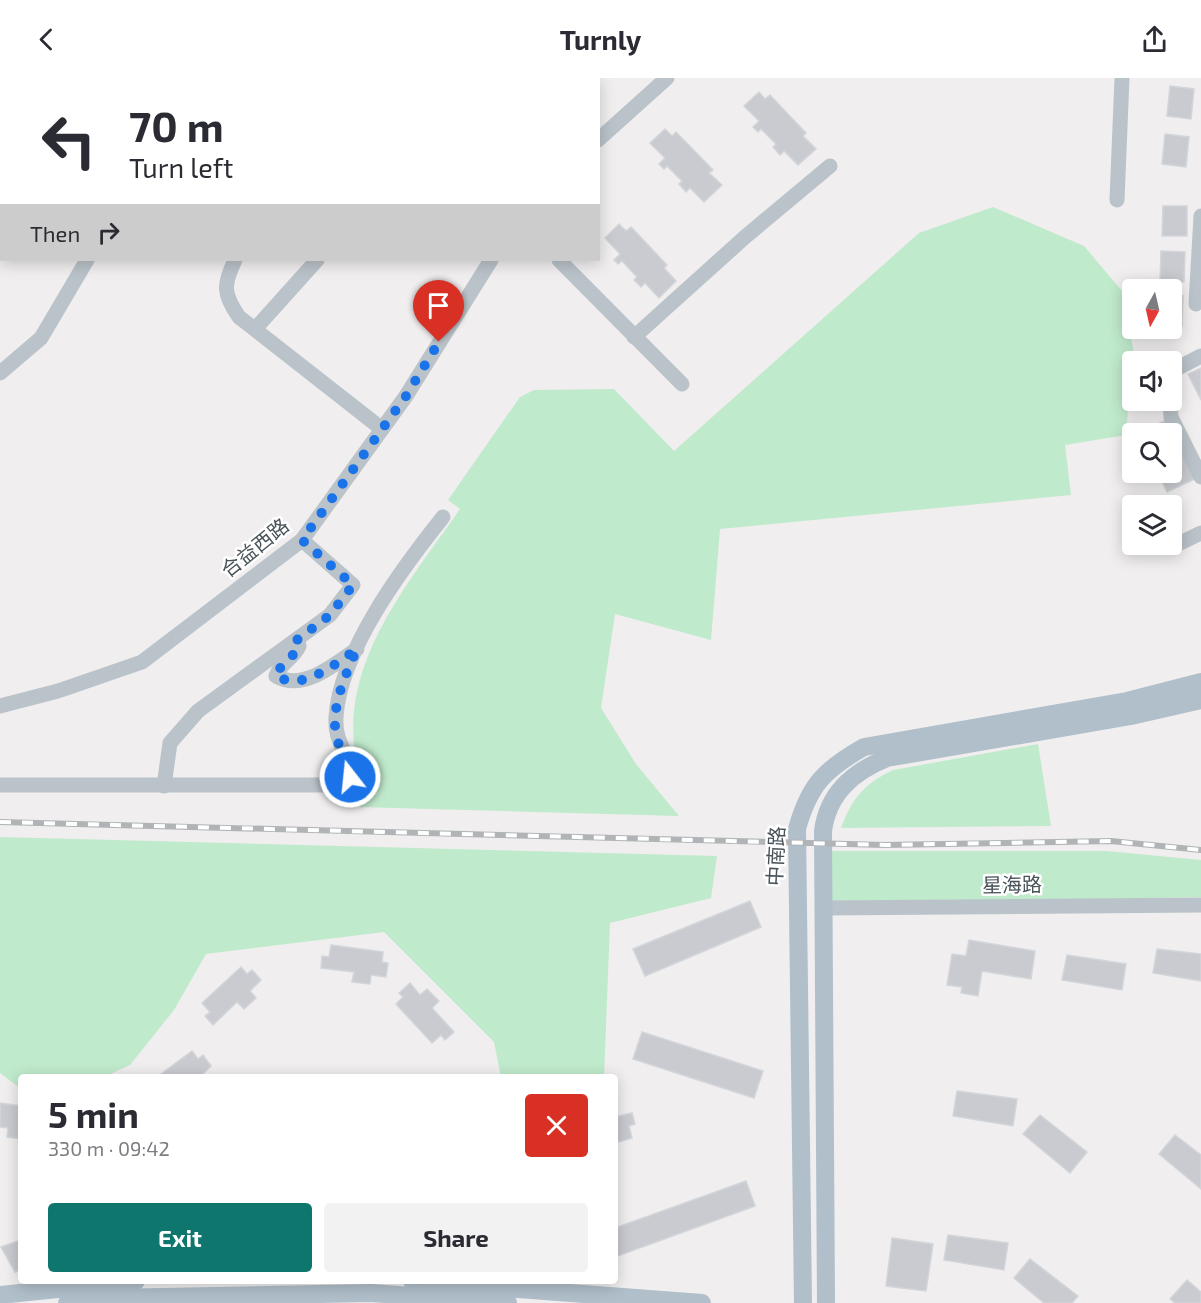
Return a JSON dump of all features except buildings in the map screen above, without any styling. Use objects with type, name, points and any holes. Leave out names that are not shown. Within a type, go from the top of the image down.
[{"type":"main road","name":"中南路","points":[[802,1303],[797,829],[804,803],[818,780],[838,762],[864,747],[1127,701],[1201,682]]},
{"type":"main road","points":[[826,1303],[823,908],[825,815],[839,790],[867,766],[887,758],[1131,716],[1201,700]]},
{"type":"main road","points":[[67,1303],[128,1284]]},
{"type":"main road","points":[[452,1284],[702,1303]]},
{"type":"main road","points":[[0,1295],[111,1291],[371,1293],[508,1303]]},
{"type":"street","points":[[600,138],[667,78]]},
{"type":"street","points":[[1117,200],[1122,78]]},
{"type":"street","points":[[634,337],[745,237],[830,166]]},
{"type":"street","points":[[1196,304],[1201,216]]},
{"type":"street","points":[[0,373],[41,338],[86,261]]},
{"type":"street","points":[[234,261],[227,276],[226,298],[239,317],[382,429]]},
{"type":"street","points":[[255,329],[315,261]]},
{"type":"street","name":"合益西路","points":[[0,706],[58,691],[142,662],[302,540],[406,396],[490,261]]},
{"type":"street","points":[[560,261],[682,384]]},
{"type":"street","points":[[1182,366],[1201,356]]},
{"type":"street","points":[[1171,411],[1172,417],[1201,477]]},
{"type":"street","points":[[0,785],[341,785],[350,777],[351,765],[336,738],[336,715],[344,678],[357,649],[407,563],[443,517]]},
{"type":"street","points":[[1182,542],[1201,533]]},
{"type":"street","points":[[164,786],[170,743],[198,711],[330,615],[353,585],[302,540]]},
{"type":"street","points":[[297,640],[299,646],[295,656],[279,667],[276,676],[284,681],[303,680],[324,672],[357,649]]},
{"type":"street","name":"星海路","points":[[823,908],[1201,904]]},
{"type":"green space","points":[[993,207],[1084,246],[1122,291],[1122,339],[1131,339],[1133,351],[1122,351],[1122,411],[1128,411],[1127,423],[1122,423],[1122,436],[1065,445],[1071,495],[720,529],[711,640],[615,614],[601,708],[636,764],[679,816],[359,807],[353,722],[359,683],[368,656],[394,604],[460,509],[448,500],[520,397],[534,390],[614,389],[674,451],[919,233]]},
{"type":"green space","points":[[1038,744],[1051,826],[841,828],[860,793],[874,781],[893,770]]},
{"type":"green space","points":[[0,837],[717,856],[711,898],[610,923],[604,1074],[500,1074],[494,1042],[384,932],[206,954],[174,1010],[130,1065],[110,1074],[18,1074],[18,1087],[0,1073]]},
{"type":"green space","points":[[832,851],[1107,851],[1201,860],[1201,897],[832,905]]},
{"type":"railway","points":[[0,822],[885,845],[1111,841],[1201,850]]},
{"type":"route","points":[[350,777],[351,765],[336,738],[336,715],[344,678],[357,649],[324,672],[303,680],[284,681],[276,676],[279,667],[295,656],[299,646],[297,640],[330,615],[353,585],[302,540],[406,396],[439,342]]}]
